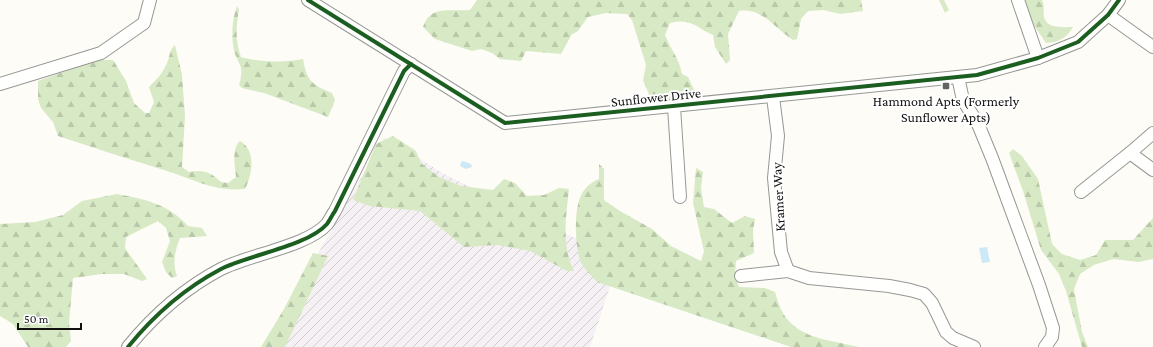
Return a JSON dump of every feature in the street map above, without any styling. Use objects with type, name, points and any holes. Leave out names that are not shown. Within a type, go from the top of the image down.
[{"type":"street","points":[[0,84],[102,53],[144,23],[150,0]]},
{"type":"street","name":"Sunflower Drive","points":[[308,0],[505,123],[774,97],[977,75],[1038,58],[1078,42],[1108,15],[1118,0]]},
{"type":"street","points":[[1018,0],[1038,58]]},
{"type":"street","points":[[1108,15],[1153,47]]},
{"type":"street","points":[[128,347],[153,319],[185,292],[222,269],[309,237],[326,224],[404,71],[411,64]]},
{"type":"street","points":[[958,77],[963,100],[978,124],[1040,285],[1053,328],[1052,337],[1045,347]]},
{"type":"street","name":"Kramer Way","points":[[774,97],[778,136],[774,178],[781,252],[788,271]]},
{"type":"street","points":[[674,107],[680,197]]},
{"type":"street","points":[[1081,192],[1130,154],[1153,133]]},
{"type":"street","points":[[1130,154],[1153,170]]},
{"type":"street","points":[[742,276],[788,271],[809,278],[889,286],[924,294],[932,303],[946,332],[953,338],[974,347]]},
{"type":"shaded area","points":[[384,137],[444,174],[556,230],[620,256],[590,347],[270,347],[315,259]]},
{"type":"green space","points":[[477,0],[861,0],[863,11],[840,14],[824,10],[808,11],[801,19],[797,39],[793,40],[768,20],[755,12],[739,11],[728,34],[730,60],[726,64],[715,47],[713,35],[688,22],[670,23],[665,35],[681,68],[682,74],[688,77],[697,96],[667,102],[652,102],[643,80],[646,65],[632,20],[627,14],[606,13],[588,17],[577,32],[572,34],[561,54],[526,51],[521,61],[500,59],[492,53],[481,49],[472,51],[435,39],[423,27],[426,20],[436,12],[448,10],[470,10]]},
{"type":"green space","points":[[939,0],[944,0],[949,10],[945,13]]},
{"type":"green space","points":[[1022,0],[1042,0],[1044,6],[1044,17],[1048,24],[1060,27],[1073,27],[1062,39],[1055,42],[1046,43],[1033,24]]},
{"type":"green space","points":[[237,6],[239,10],[237,39],[241,57],[272,61],[303,59],[306,72],[315,85],[332,93],[335,100],[328,117],[264,93],[242,88],[239,85],[241,69],[234,50],[232,33]]},
{"type":"green space","points":[[175,45],[182,75],[185,116],[182,167],[189,172],[206,172],[221,182],[228,183],[236,177],[234,163],[235,149],[240,141],[249,151],[252,164],[250,177],[245,189],[224,189],[215,187],[58,136],[53,122],[41,108],[38,99],[38,81],[97,60],[113,60],[126,81],[134,103],[145,113],[149,113],[154,102],[149,87],[163,70]]},
{"type":"green space","points":[[393,136],[416,151],[421,163],[439,177],[461,186],[493,190],[504,179],[515,183],[527,196],[544,195],[559,188],[569,189],[566,220],[566,241],[567,251],[574,271],[567,271],[530,251],[497,245],[464,247],[420,211],[370,206],[353,200],[376,144]]},
{"type":"green space","points":[[1013,149],[1022,156],[1038,179],[1052,244],[1062,254],[1080,260],[1096,255],[1105,240],[1133,240],[1153,218],[1153,259],[1139,262],[1113,259],[1094,265],[1080,274],[1074,289],[1082,332],[1088,347],[1082,347],[1066,291],[1059,274],[1041,250],[1023,191],[1009,153]]},
{"type":"green space","points":[[599,164],[604,169],[604,200],[652,229],[671,246],[701,261],[704,251],[693,203],[696,168],[703,172],[701,188],[704,207],[714,209],[732,223],[745,216],[755,219],[753,230],[754,253],[736,261],[735,276],[739,287],[765,288],[775,292],[783,314],[795,327],[803,332],[821,339],[859,347],[791,347],[597,282],[581,263],[578,254],[576,229],[577,211],[580,198],[588,186],[599,179]]},
{"type":"green space","points":[[117,194],[156,204],[172,212],[188,226],[202,228],[207,236],[180,238],[175,257],[175,271],[177,276],[172,278],[166,272],[162,262],[170,241],[166,228],[158,221],[126,237],[125,248],[147,279],[142,281],[124,274],[102,274],[73,278],[69,323],[71,341],[66,347],[28,347],[13,324],[0,316],[0,224],[35,222],[63,215],[82,201]]},
{"type":"green space","points":[[313,253],[328,256],[285,347],[261,347],[284,309]]},
{"type":"water","points":[[463,161],[471,164],[472,167],[466,169],[460,166],[461,162]]},
{"type":"water","points":[[987,247],[990,262],[982,263],[979,248]]},
{"type":"cycle path","points":[[308,0],[505,123],[977,75],[1038,58],[1078,42],[1108,15],[1119,0]]},
{"type":"cycle path","points":[[128,347],[159,313],[208,276],[233,264],[306,238],[318,232],[327,224],[335,211],[404,71],[411,64]]},
{"type":"place","name":"Hammond Apts (Formerly Sunflower Apts)","points":[[946,86]]}]
